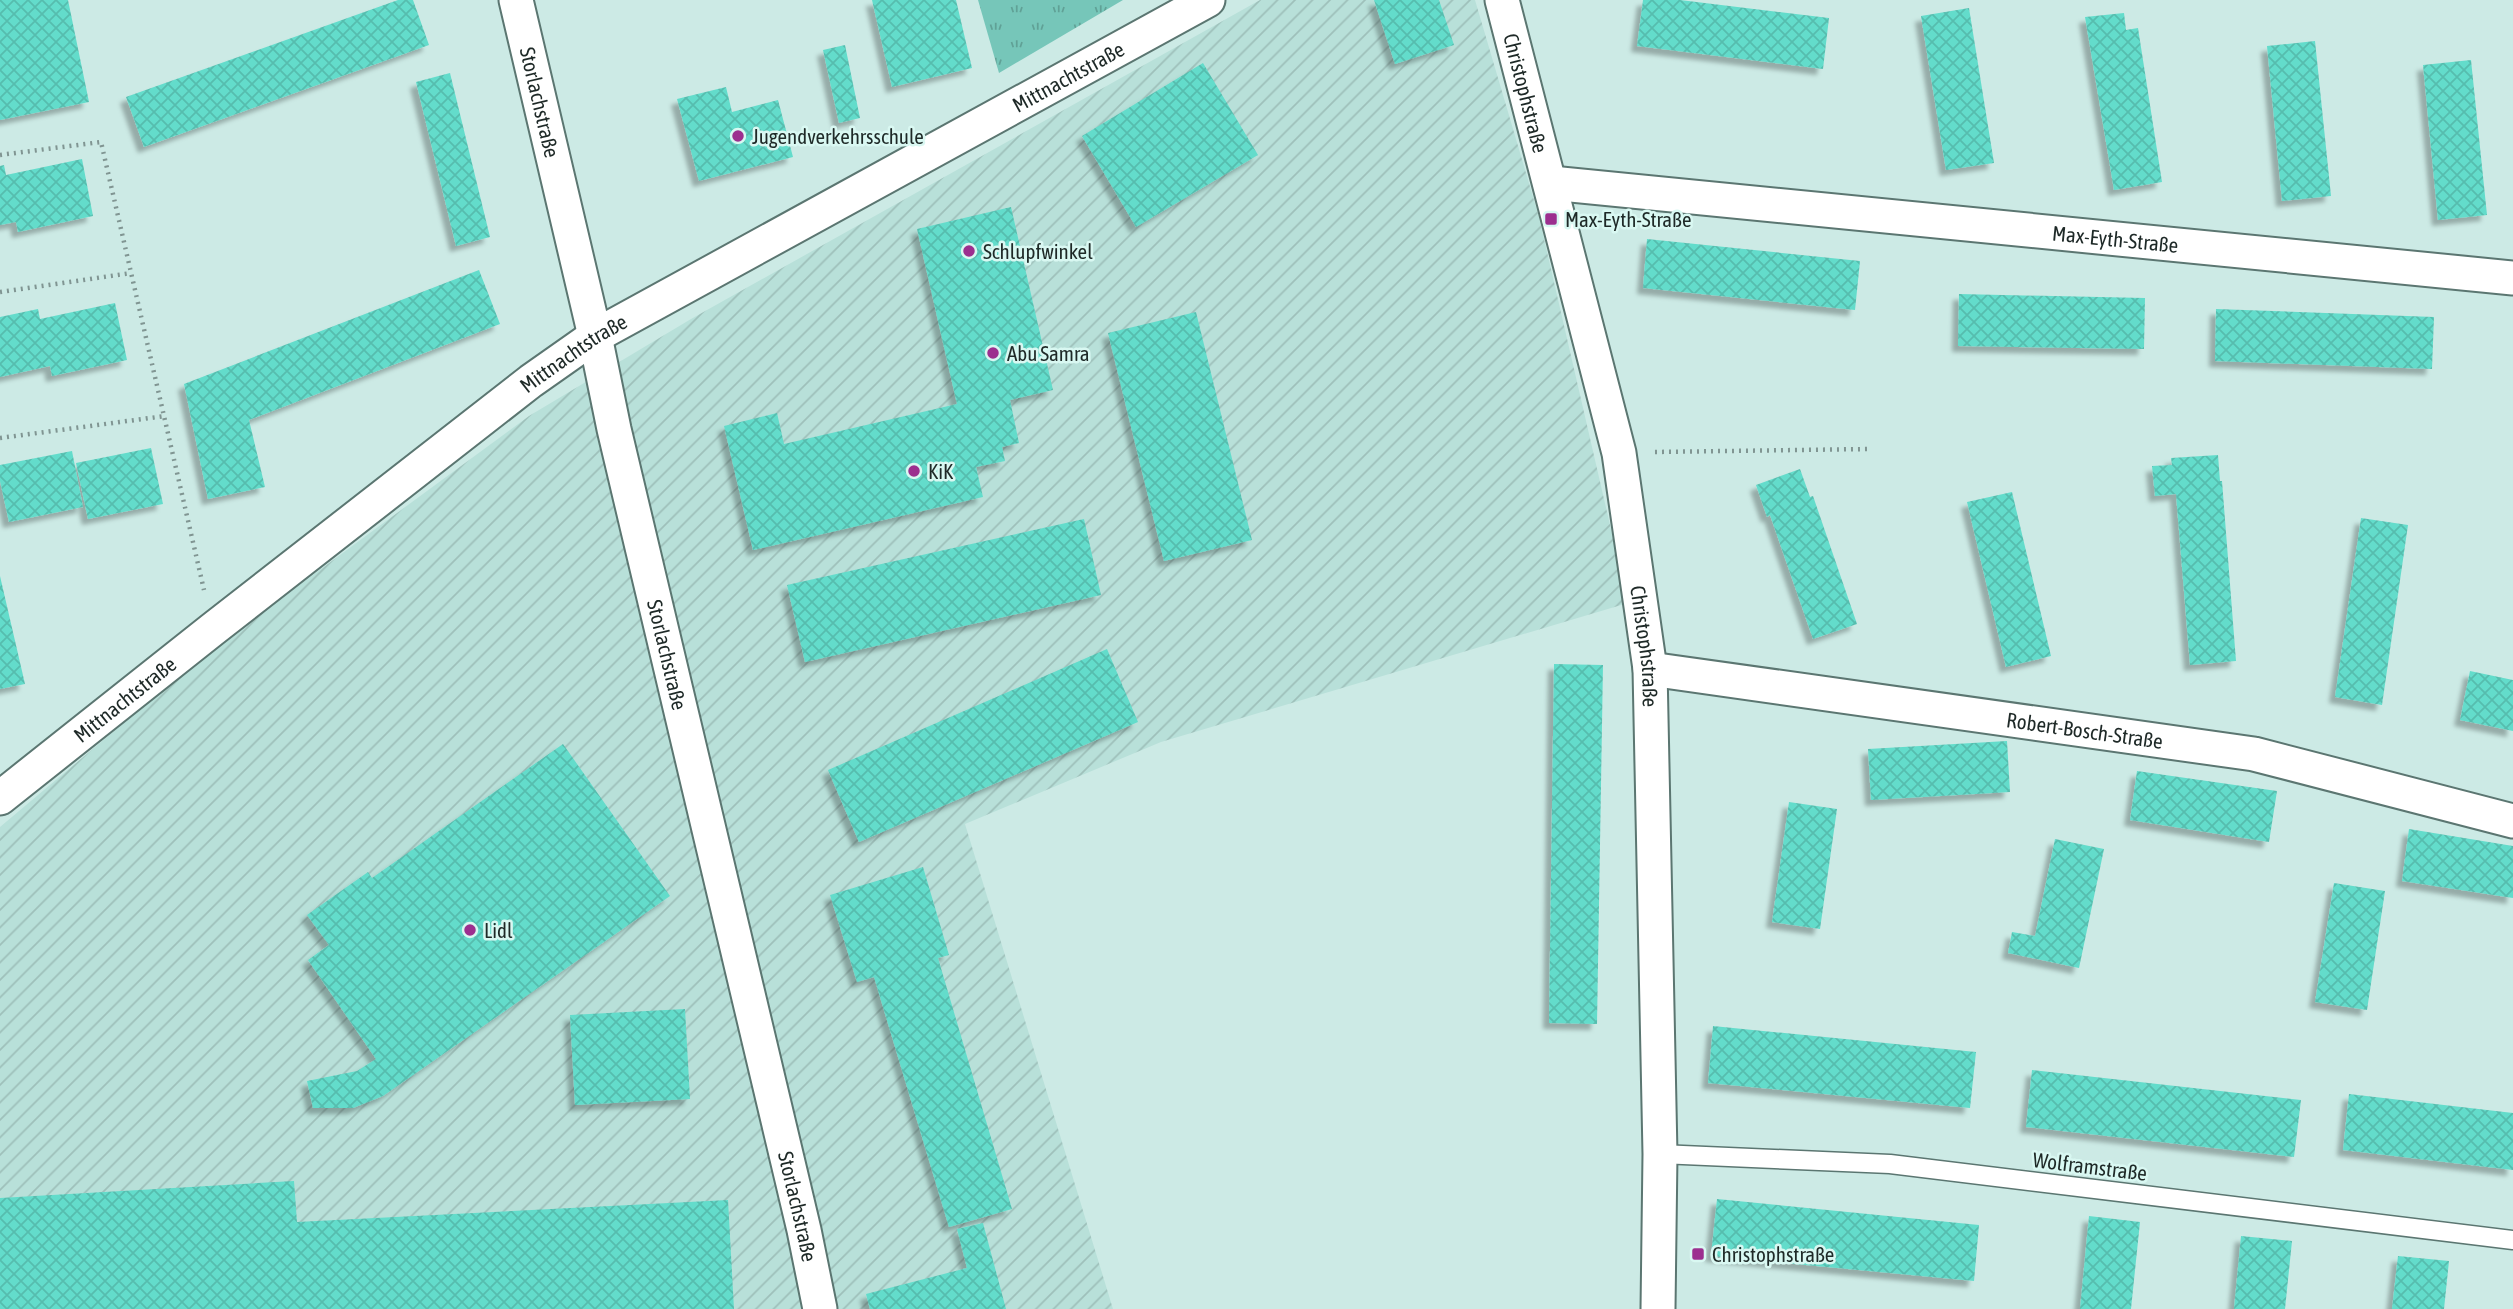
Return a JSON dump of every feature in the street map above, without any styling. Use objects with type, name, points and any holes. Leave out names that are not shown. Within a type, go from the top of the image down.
[{"type":"street","name":"Storlachstraße","points":[[516,0],[614,429],[804,1230],[820,1309]]},
{"type":"street","name":"Mittnachtstraße","points":[[0,798],[531,381],[595,337],[1208,0]]},
{"type":"street","name":"Christophstraße","points":[[1502,0],[1619,453],[1650,669],[1660,1154],[1658,1309]]},
{"type":"street","name":"Max-Eyth-Straße","points":[[1551,183],[2513,278]]},
{"type":"street","name":"Robert-Bosch-Straße","points":[[1650,669],[2254,754],[2513,821]]},
{"type":"lane","name":"Wolframstraße","points":[[1660,1154],[1890,1164],[2513,1240]]},
{"type":"path","points":[[0,155],[101,142],[213,629]]},
{"type":"path","points":[[0,292],[131,273]]},
{"type":"path","points":[[0,438],[165,415]]},
{"type":"path","points":[[1619,453],[1869,449]]},
{"type":"shaded area","points":[[1260,0],[1475,0],[1539,217],[1628,603],[1161,742],[965,824],[1113,1309],[0,1309],[0,827],[208,652],[529,416],[691,319]]},
{"type":"green space","points":[[978,0],[1123,0],[999,73]]},
{"type":"building","points":[[0,0],[68,0],[89,102],[0,120]]},
{"type":"building","points":[[398,0],[413,0],[429,45],[144,147],[126,97]]},
{"type":"building","points":[[872,0],[956,0],[972,68],[892,87]]},
{"type":"building","points":[[1374,0],[1439,0],[1454,45],[1395,64]]},
{"type":"building","points":[[1643,0],[1680,0],[1829,18],[1823,69],[1637,46]]},
{"type":"building","points":[[1969,8],[1994,163],[1946,170],[1921,16]]},
{"type":"building","points":[[2124,13],[2126,30],[2138,28],[2162,182],[2114,190],[2085,17]]},
{"type":"building","points":[[2315,41],[2331,196],[2282,201],[2267,46]]},
{"type":"building","points":[[845,45],[860,118],[839,123],[823,50]]},
{"type":"building","points":[[2471,60],[2487,215],[2438,220],[2423,65]]},
{"type":"building","points":[[1203,63],[1258,155],[1136,227],[1082,136]]},
{"type":"building","points":[[450,73],[490,237],[456,246],[416,82]]},
{"type":"building","points":[[726,87],[732,112],[778,100],[793,157],[699,181],[677,99]]},
{"type":"building","points":[[82,159],[93,216],[18,232],[16,222],[0,225],[0,166],[4,165],[6,175]]},
{"type":"building","points":[[1011,207],[1053,390],[1010,400],[1019,443],[1002,447],[1005,461],[976,467],[983,497],[753,550],[724,426],[777,413],[784,444],[957,404],[917,229]]},
{"type":"building","points":[[1647,239],[1860,261],[1855,310],[1643,288]]},
{"type":"building","points":[[479,270],[500,324],[249,420],[265,487],[208,499],[184,384]]},
{"type":"building","points":[[1959,294],[2145,298],[2144,349],[1958,346]]},
{"type":"building","points":[[115,303],[127,360],[52,376],[50,366],[0,377],[0,317],[38,309],[40,319]]},
{"type":"building","points":[[2216,309],[2434,317],[2432,369],[2215,361]]},
{"type":"building","points":[[1196,312],[1252,540],[1164,561],[1108,333]]},
{"type":"building","points":[[151,448],[163,504],[88,519],[76,463]]},
{"type":"building","points":[[72,451],[83,507],[9,522],[0,481],[0,465]]},
{"type":"building","points":[[2218,455],[2236,661],[2190,665],[2176,494],[2155,496],[2152,466],[2172,465],[2171,458]]},
{"type":"building","points":[[1800,469],[1810,497],[1813,496],[1857,624],[1813,639],[1770,515],[1767,517],[1756,485]]},
{"type":"building","points":[[2012,492],[2051,656],[2006,667],[1967,502]]},
{"type":"building","points":[[2361,518],[2408,525],[2382,705],[2335,697]]},
{"type":"building","points":[[1084,519],[1101,595],[805,662],[787,585]]},
{"type":"building","points":[[0,576],[25,684],[0,689]]},
{"type":"building","points":[[1107,649],[1138,722],[859,842],[828,770]]},
{"type":"building","points":[[1554,664],[1603,665],[1597,1024],[1549,1023]]},
{"type":"building","points":[[2470,671],[2513,680],[2513,731],[2460,720]]},
{"type":"building","points":[[2007,741],[2010,792],[1871,800],[1868,749]]},
{"type":"building","name":"Lidl","points":[[563,744],[670,896],[383,1096],[353,1108],[313,1108],[307,1081],[357,1071],[376,1059],[308,960],[329,945],[307,915],[368,872],[372,878]]},
{"type":"building","points":[[2137,771],[2277,791],[2269,842],[2130,820]]},
{"type":"building","points":[[1789,802],[1837,809],[1820,929],[1772,922]]},
{"type":"building","points":[[2409,829],[2513,846],[2513,898],[2402,881]]},
{"type":"building","points":[[2055,839],[2104,849],[2079,968],[2008,953],[2012,932],[2035,936]]},
{"type":"building","points":[[923,867],[949,955],[938,958],[1012,1209],[949,1227],[874,977],[857,982],[830,895]]},
{"type":"building","points":[[2334,883],[2385,891],[2367,1010],[2315,1002]]},
{"type":"building","points":[[685,1009],[690,1099],[575,1105],[570,1015]]},
{"type":"building","points":[[1713,1026],[1976,1052],[1970,1108],[1708,1083]]},
{"type":"building","points":[[2032,1070],[2301,1100],[2294,1157],[2026,1127]]},
{"type":"building","points":[[2349,1094],[2513,1113],[2513,1170],[2343,1150]]},
{"type":"building","points":[[294,1181],[297,1222],[728,1200],[734,1309],[0,1309],[0,1198]]},
{"type":"building","points":[[1717,1199],[1979,1225],[1974,1281],[1711,1256]]},
{"type":"building","points":[[2089,1216],[2140,1222],[2131,1309],[2080,1309]]},
{"type":"building","points":[[983,1223],[1006,1309],[870,1309],[866,1294],[967,1268],[957,1229]]},
{"type":"building","points":[[2241,1236],[2292,1241],[2285,1309],[2234,1309]]},
{"type":"building","points":[[2398,1256],[2449,1261],[2444,1309],[2392,1309]]},
{"type":"place","name":"Jugendverkehrsschule","points":[[738,136]]},
{"type":"place","name":"Max-Eyth-Straße","points":[[1551,219]]},
{"type":"place","name":"Schlupfwinkel","points":[[969,251]]},
{"type":"place","name":"Abu Samra","points":[[993,353]]},
{"type":"place","name":"KiK","points":[[914,471]]},
{"type":"place","name":"Lidl","points":[[470,930]]},
{"type":"place","name":"Christophstraße","points":[[1698,1254]]}]
